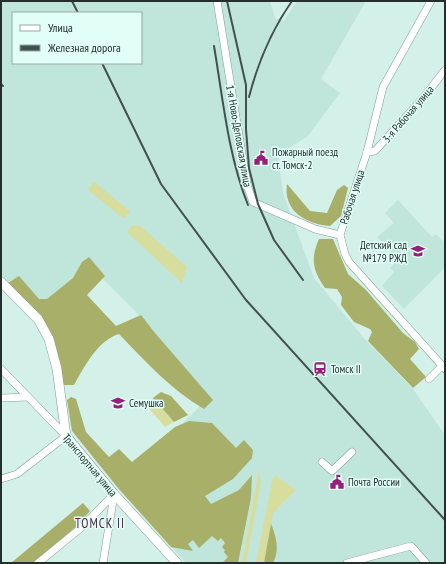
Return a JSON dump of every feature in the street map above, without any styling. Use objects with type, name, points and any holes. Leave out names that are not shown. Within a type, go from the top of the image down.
[{"type":"main road","points":[[1,282],[38,319],[49,339],[57,369],[66,436]]},
{"type":"main road","name":"Транспортная улица","points":[[66,436],[114,494],[177,563]]},
{"type":"street","name":"1-я Ново-Деповская улица","points":[[217,1],[246,185],[253,202],[314,229],[340,235]]},
{"type":"street","name":"Рабочая улица","points":[[431,1],[383,87],[367,152],[340,235],[349,262],[444,368]]},
{"type":"street","name":"3-я Рабочая улица","points":[[367,152],[375,151],[380,146],[424,97],[445,70]]},
{"type":"street","points":[[429,379],[444,368]]},
{"type":"street","name":"Транспортная улица","points":[[1,369],[66,436]]},
{"type":"street","points":[[1,398],[28,397]]},
{"type":"street","points":[[1,479],[17,474],[66,436]]},
{"type":"street","points":[[322,462],[332,472],[352,452]]},
{"type":"street","points":[[38,563],[81,528],[114,494]]},
{"type":"street","points":[[103,563],[114,494]]},
{"type":"street","points":[[347,563],[411,546],[426,563]]},
{"type":"shaded area","points":[[1,1],[270,1],[275,18],[284,21],[297,1],[366,1],[321,79],[340,93],[308,136],[278,155],[283,193],[314,278],[364,338],[413,389],[445,435],[445,563],[186,563],[118,488],[201,405],[136,312],[90,266],[39,314],[1,276]]},
{"type":"shaded area","name":"Детский сад №179 РЖД","points":[[398,200],[432,237],[436,234],[445,243],[445,267],[404,309],[382,286],[394,272],[390,268],[398,259],[377,237],[394,223],[385,213]]},
{"type":"green space","points":[[94,182],[130,211],[124,219],[88,190]]},
{"type":"green space","points":[[287,184],[310,211],[327,213],[337,190],[344,185],[348,188],[341,216],[330,226],[321,225],[305,219],[293,209],[289,202]]},
{"type":"green space","points":[[133,225],[140,226],[187,267],[182,283],[127,232]]},
{"type":"green space","points":[[319,239],[333,239],[348,274],[366,290],[403,333],[415,342],[419,349],[410,359],[426,377],[413,388],[368,341],[372,332],[370,329],[354,322],[341,305],[342,297],[337,289],[325,288],[321,282],[314,265],[314,253]]},
{"type":"green space","points":[[89,257],[105,276],[87,295],[116,326],[141,315],[213,400],[204,409],[169,384],[119,334],[111,337],[98,348],[92,355],[74,385],[63,385],[52,338],[8,283],[19,276],[39,299],[47,299],[73,278],[82,262]]},
{"type":"green space","points":[[161,392],[171,396],[188,415],[174,422],[153,398]]},
{"type":"green space","points":[[71,397],[76,399],[86,432],[109,457],[119,449],[132,462],[175,427],[189,421],[212,423],[236,448],[244,440],[253,450],[252,458],[233,479],[205,496],[211,504],[239,490],[252,475],[251,498],[238,563],[222,563],[228,557],[222,547],[225,543],[221,538],[218,541],[212,536],[199,548],[193,540],[188,544],[193,551],[171,547],[118,488],[72,431],[67,400]]},
{"type":"green space","points":[[153,398],[174,422],[165,427],[146,405]]},
{"type":"green space","points":[[259,469],[261,482],[246,563],[242,563]]},
{"type":"green space","points":[[275,475],[296,490],[273,513],[264,563],[256,563],[272,481]]},
{"type":"green space","points":[[83,503],[90,511],[78,525],[33,563],[11,563]]},
{"type":"green space","points":[[271,524],[276,538],[277,548],[273,563],[264,563]]},
{"type":"railway","points":[[72,1],[78,12]]},
{"type":"railway","points":[[227,1],[246,85],[246,129],[249,168],[258,204],[274,240],[303,280]]},
{"type":"railway","points":[[249,97],[266,47],[284,12],[292,1]]},
{"type":"railway","points":[[214,46],[231,147],[241,186],[248,205]]},
{"type":"railway","points":[[102,64],[161,184],[246,300],[445,520]]},
{"type":"place","name":"Пожарный поезд ст. Томск-2","points":[[261,158]]},
{"type":"place","name":"Детский сад №179 РЖД","points":[[418,251]]},
{"type":"place","name":"Томск II","points":[[320,369]]},
{"type":"place","name":"Семушка","points":[[118,403]]},
{"type":"place","name":"Почта России","points":[[337,482]]},
{"type":"district","name":"ТОМСК II","points":[[100,523]]}]
